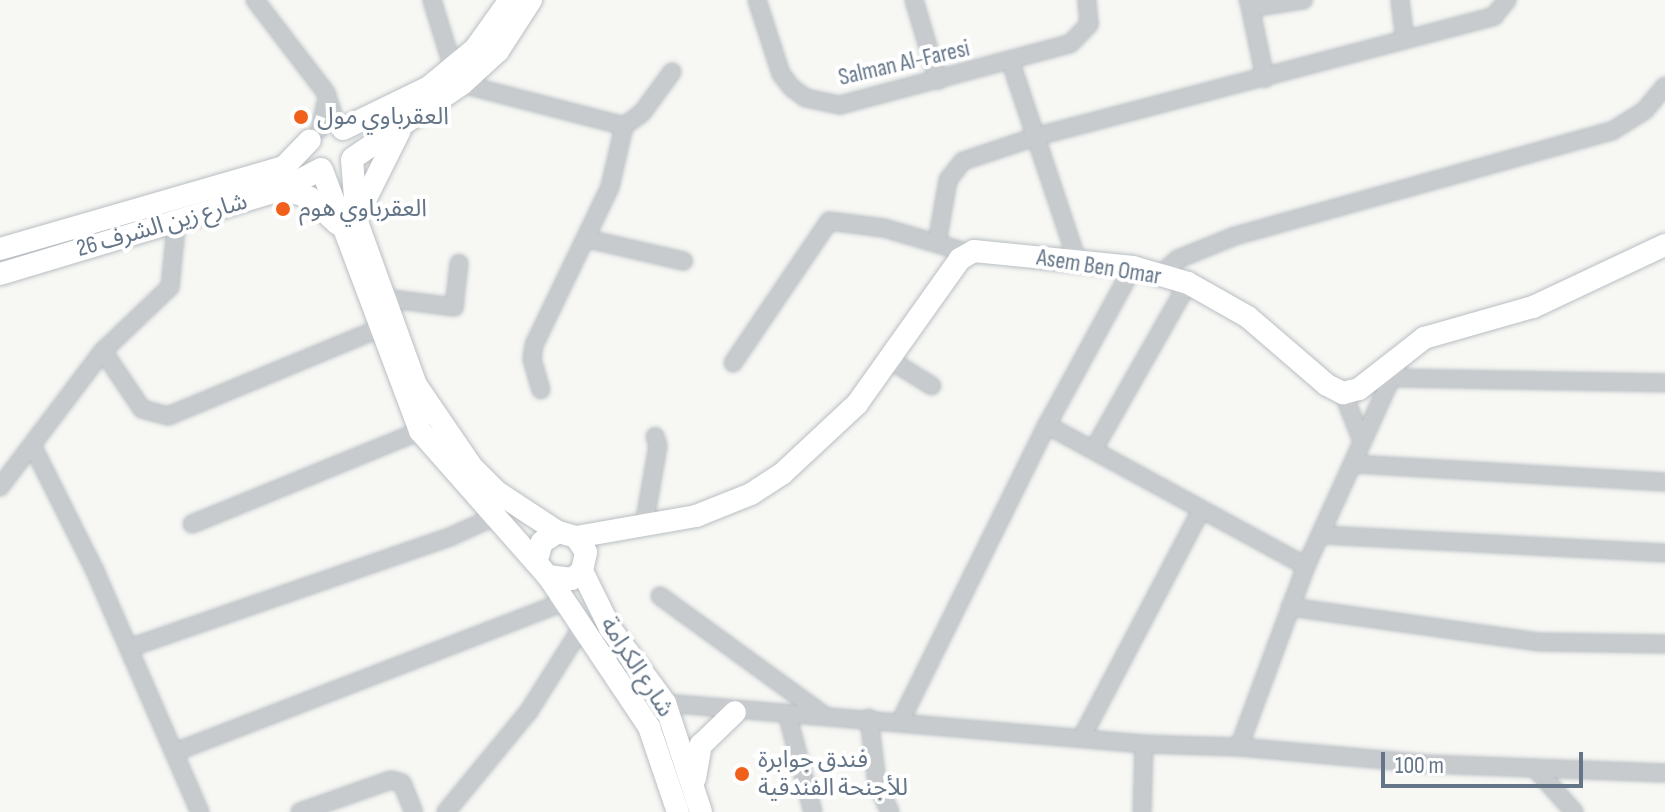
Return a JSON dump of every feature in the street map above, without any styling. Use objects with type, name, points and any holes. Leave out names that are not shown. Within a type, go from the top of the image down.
[{"type":"street","points":[[255,0],[326,93],[328,131],[309,154],[321,169],[384,298],[416,385],[449,439],[497,492],[576,548]]},
{"type":"street","points":[[432,0],[458,76],[624,126]]},
{"type":"street","name":"شارع زين الشرف 26","points":[[353,159],[401,127],[458,76],[510,0]]},
{"type":"street","name":"شارع زين الشرف 26","points":[[0,249],[284,167],[328,131],[392,109],[458,76],[498,51],[531,0]]},
{"type":"street","name":"Salman Al-Faresi","points":[[757,0],[781,74],[806,98],[840,105],[1011,63],[1070,44],[1084,33],[1091,15],[1087,0]]},
{"type":"street","points":[[914,0],[938,80]]},
{"type":"street","points":[[1265,78],[1249,3],[1303,0]]},
{"type":"street","points":[[1400,0],[1405,38]]},
{"type":"street","points":[[937,243],[953,170],[1038,136],[1494,16],[1507,0]]},
{"type":"street","points":[[1011,63],[1038,136],[1077,260]]},
{"type":"street","points":[[541,390],[532,359],[534,345],[588,239],[610,187],[624,126],[650,104],[672,72]]},
{"type":"street","points":[[1160,275],[1178,259],[1235,236],[1612,131],[1645,110],[1665,86]]},
{"type":"street","points":[[350,226],[401,127]]},
{"type":"street","points":[[328,131],[352,138],[350,226]]},
{"type":"street","points":[[321,169],[343,169],[353,159]]},
{"type":"street","name":"شارع زين الشرف 26","points":[[0,274],[177,218],[283,189],[321,169]]},
{"type":"street","points":[[283,189],[310,198],[350,226]]},
{"type":"street","points":[[0,487],[103,351],[170,287],[177,218]]},
{"type":"street","points":[[576,548],[572,579],[542,568],[542,542],[576,548],[634,528],[696,516],[772,480],[815,447],[890,360],[969,253],[849,220],[829,221],[733,363]]},
{"type":"street","name":"شارع الكرامة","points":[[350,226],[378,329],[420,431],[542,568],[580,630],[638,708],[678,812]]},
{"type":"street","points":[[588,239],[683,261]]},
{"type":"street","points":[[1362,441],[1343,393],[1359,389],[1404,349],[1442,332],[1570,292],[1665,245]]},
{"type":"street","name":"Asem Ben Omar","points":[[969,253],[1133,267],[1188,283],[1248,317],[1327,385],[1343,393]]},
{"type":"street","points":[[384,298],[454,307],[459,263]]},
{"type":"street","points":[[900,722],[1047,425],[1133,267]]},
{"type":"street","points":[[1095,447],[1188,283]]},
{"type":"street","points":[[103,351],[142,409],[168,416],[378,329]]},
{"type":"street","points":[[1239,747],[1306,566],[1404,349]]},
{"type":"street","points":[[890,360],[932,386]]},
{"type":"street","points":[[1392,378],[1665,383]]},
{"type":"street","points":[[1047,425],[1095,447],[1201,510],[1306,566]]},
{"type":"street","points":[[192,524],[420,431]]},
{"type":"street","points":[[634,528],[658,446],[655,436]]},
{"type":"street","points":[[33,447],[129,648],[200,812]]},
{"type":"street","points":[[1354,464],[1665,482]]},
{"type":"street","points":[[1083,735],[1201,510]]},
{"type":"street","points":[[129,648],[452,536],[494,517]]},
{"type":"street","points":[[1322,535],[1665,553]]},
{"type":"street","name":"شارع الكرامة","points":[[576,548],[610,628],[665,703],[695,783],[701,812]]},
{"type":"street","points":[[660,596],[825,716]]},
{"type":"street","points":[[175,752],[563,602]]},
{"type":"street","points":[[1290,607],[1540,642],[1665,644]]},
{"type":"street","points":[[446,812],[529,711],[580,630]]},
{"type":"street","points":[[638,708],[665,703],[788,717],[869,718],[1083,735],[1144,744],[1239,747],[1428,764],[1665,773]]},
{"type":"street","points":[[695,783],[701,745],[735,712]]},
{"type":"street","points":[[788,717],[813,812]]},
{"type":"street","points":[[869,718],[877,783],[890,812]]},
{"type":"street","points":[[1142,812],[1144,744]]},
{"type":"street","points":[[1535,768],[1574,812]]},
{"type":"street","points":[[300,812],[391,780],[402,783],[414,812]]},
{"type":"place","name":"العقرباوي مول","points":[[301,117]]},
{"type":"place","name":"العقرباوي هوم","points":[[283,209]]},
{"type":"place","name":"فندق جوابرة للأجنحة الفندقية","points":[[742,774]]}]
